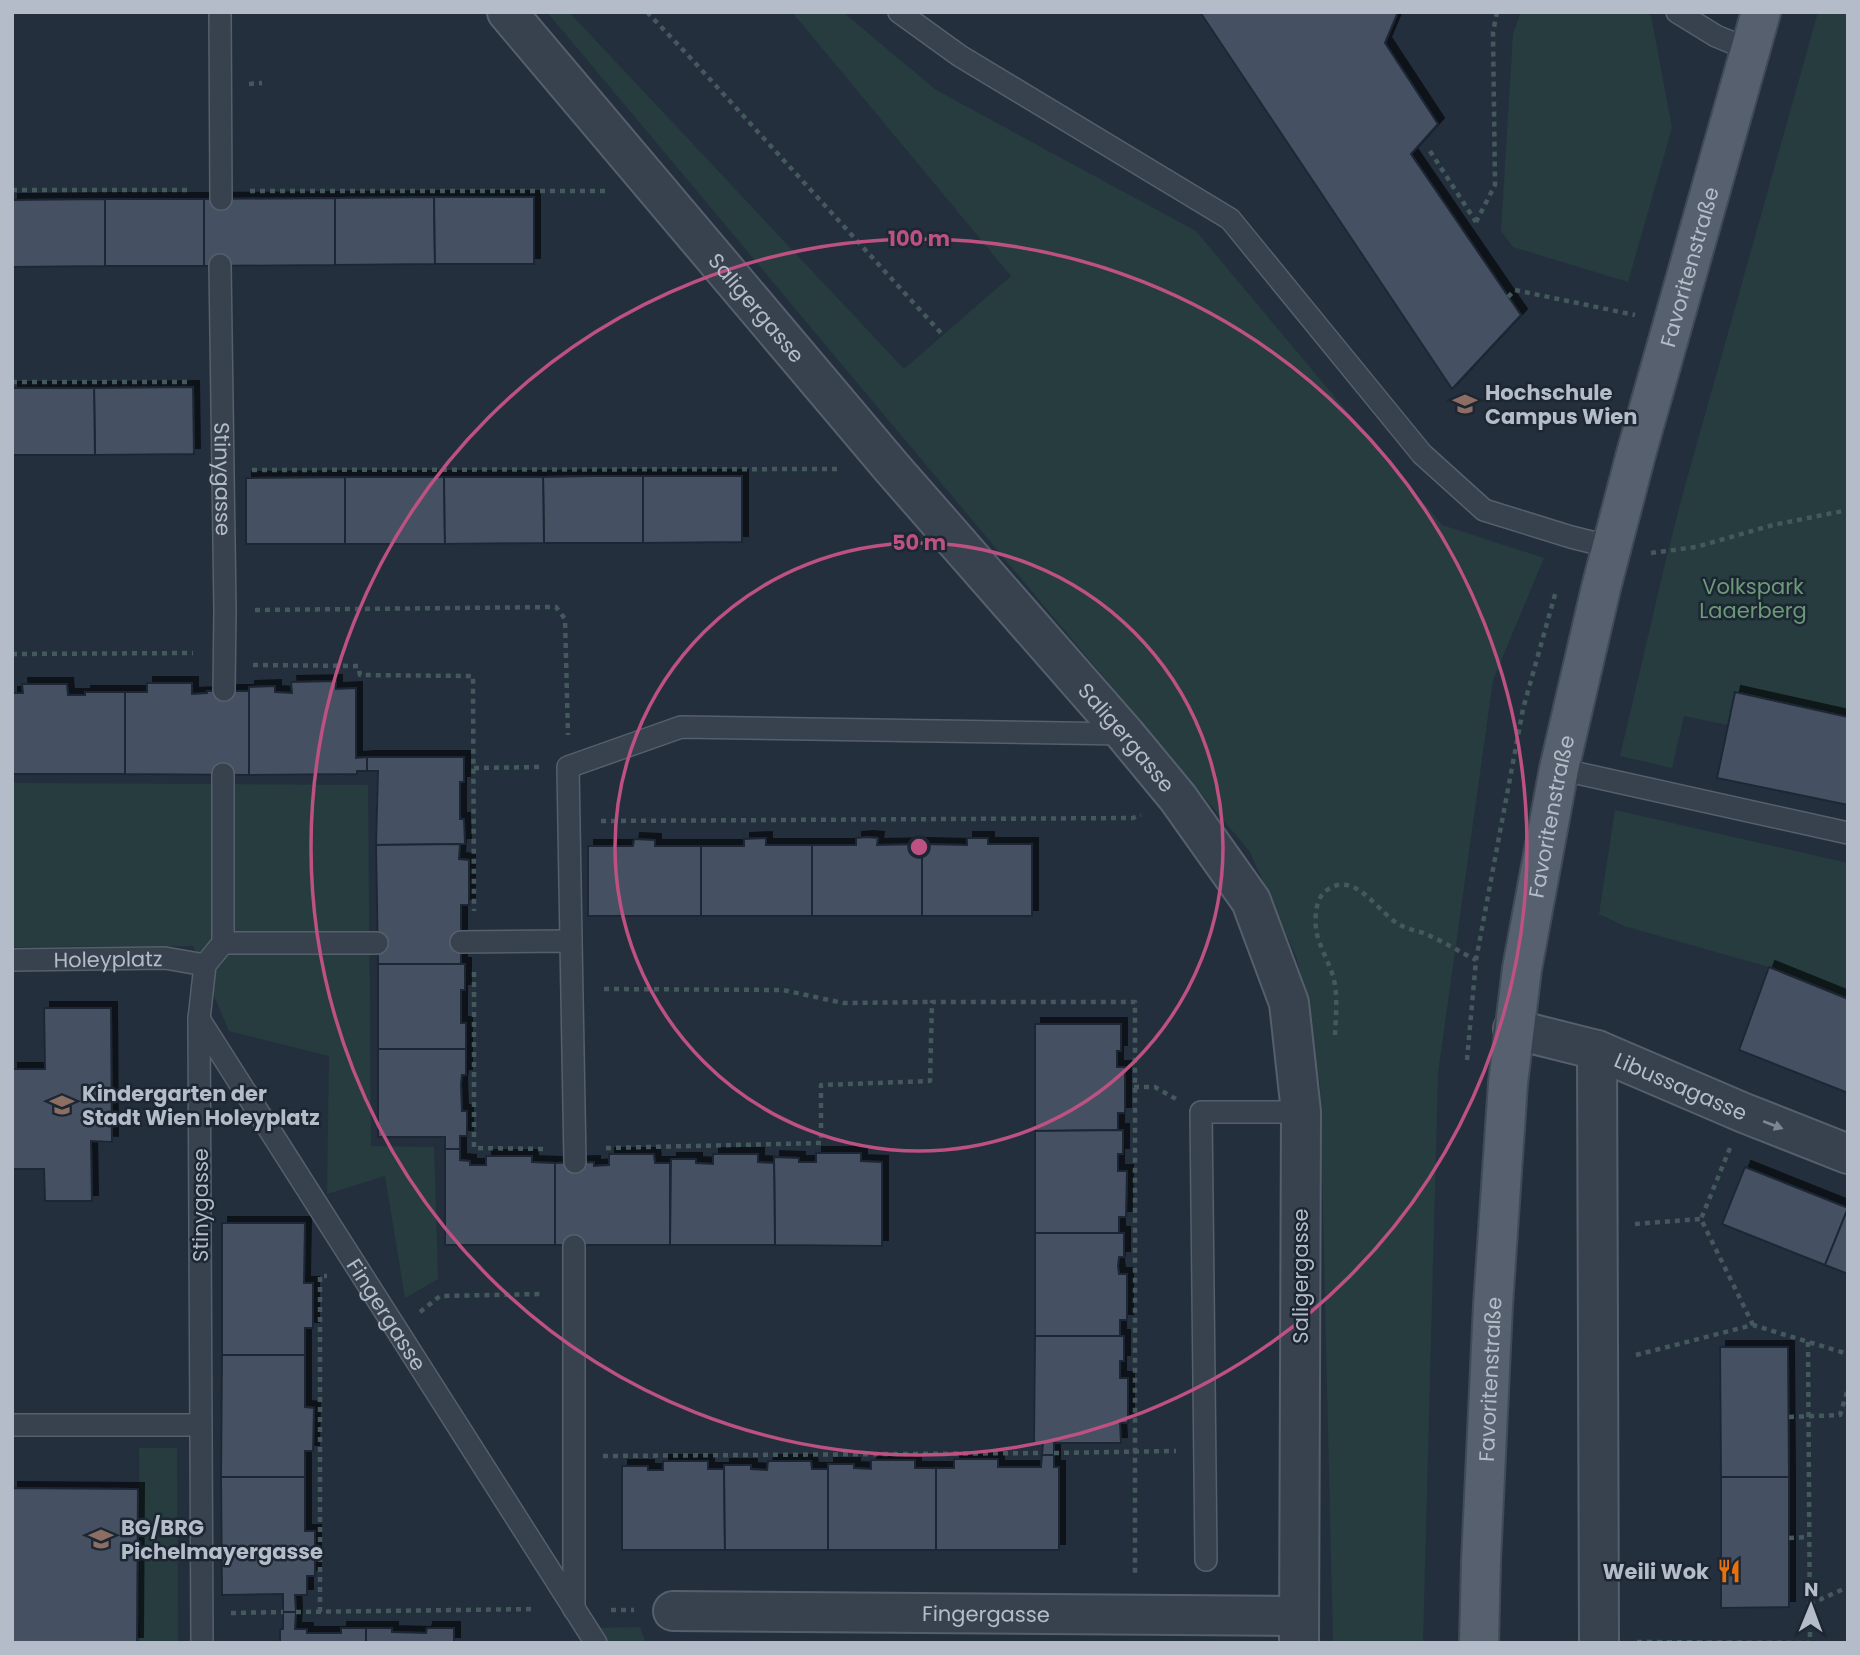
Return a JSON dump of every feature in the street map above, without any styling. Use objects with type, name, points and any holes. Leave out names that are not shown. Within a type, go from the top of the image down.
[{"type":"main road","name":"Favoritenstraße","points":[[1479,1643],[1480,1560],[1493,1305],[1506,1110],[1513,1029],[1522,969],[1559,769],[1626,551],[1664,350],[1761,12]]},
{"type":"street","name":"Saligergasse","points":[[506,12],[893,469],[1178,797],[1251,901],[1289,1003],[1301,1112],[1299,1629]]},
{"type":"street","name":"Libussagasse","points":[[1513,1029],[1597,1051],[1848,1154]]},
{"type":"street","points":[[1597,1051],[1599,1643]]},
{"type":"street","name":"Fingergasse","points":[[673,1611],[1136,1615],[1299,1629]]},
{"type":"lane","points":[[220,12],[221,199]]},
{"type":"lane","points":[[899,12],[960,56],[1230,219],[1422,454],[1484,510],[1626,551]]},
{"type":"lane","points":[[1677,12],[1716,36],[1750,51]]},
{"type":"lane","name":"Stinygasse","points":[[220,265],[224,690]]},
{"type":"lane","points":[[574,1156],[568,767],[681,727],[1125,734]]},
{"type":"lane","points":[[1559,769],[1848,833]]},
{"type":"lane","points":[[205,965],[223,943],[223,774]]},
{"type":"lane","points":[[468,942],[571,941]]},
{"type":"lane","points":[[223,943],[377,943]]},
{"type":"lane","name":"Holeyplatz","points":[[12,960],[165,958],[205,965]]},
{"type":"lane","name":"Stinygasse","points":[[202,1643],[200,1019],[205,965]]},
{"type":"lane","name":"Fingergasse","points":[[200,1019],[596,1643]]},
{"type":"lane","points":[[1206,1560],[1200,1112],[1301,1112]]},
{"type":"lane","points":[[573,1609],[574,1246]]},
{"type":"lane","points":[[12,1425],[201,1424]]},
{"type":"path","points":[[647,12],[941,333]]},
{"type":"path","points":[[1430,151],[1476,222],[1495,186],[1493,32],[1497,12]]},
{"type":"path","points":[[12,190],[194,190]]},
{"type":"path","points":[[251,191],[602,191]]},
{"type":"path","points":[[1508,297],[1514,290],[1636,316]]},
{"type":"path","points":[[12,382],[222,382]]},
{"type":"path","points":[[223,470],[893,469]]},
{"type":"path","points":[[1626,551],[1696,547],[1773,525],[1848,510]]},
{"type":"path","points":[[265,610],[556,607],[565,619],[568,767],[474,768]]},
{"type":"path","points":[[12,654],[225,659],[358,666],[360,675],[473,676],[474,768],[468,942],[474,1148],[574,1156],[821,1143],[821,1085],[930,1082],[932,1002]]},
{"type":"path","points":[[568,821],[1127,818]]},
{"type":"path","points":[[1335,1037],[1337,1010],[1333,976],[1317,933],[1315,918],[1317,903],[1324,891],[1337,885],[1351,886],[1366,894],[1385,915],[1403,927],[1426,934],[1476,960],[1467,1065]]},
{"type":"path","points":[[571,989],[783,990],[844,1003],[1135,1002],[1136,1615]]},
{"type":"path","points":[[1134,1087],[1155,1087],[1200,1112]]},
{"type":"path","points":[[1744,1113],[1701,1219],[1753,1325]]},
{"type":"path","points":[[1598,1227],[1701,1219]]},
{"type":"path","points":[[320,1612],[320,1276],[363,1277]]},
{"type":"path","points":[[396,1330],[440,1296],[575,1293]]},
{"type":"path","points":[[1599,1365],[1753,1325],[1848,1354]]},
{"type":"path","points":[[1599,1643],[1810,1643],[1808,1342]]},
{"type":"path","points":[[1789,1417],[1840,1415],[1848,1389]]},
{"type":"path","points":[[1054,1453],[1205,1451]]},
{"type":"path","points":[[574,1456],[1042,1453]]},
{"type":"path","points":[[1789,1538],[1809,1537]]},
{"type":"path","points":[[1810,1604],[1848,1587]]},
{"type":"path","points":[[296,1612],[573,1609],[673,1611]]},
{"type":"path","points":[[202,1614],[283,1612]]},
{"type":"green space","points":[[547,12],[569,12],[904,369],[1011,276],[792,12],[843,12],[936,90],[1196,231],[1442,525],[1544,558],[1493,680],[1438,1073],[1423,1643],[1333,1643],[1320,1085],[1297,959],[1250,852]]},
{"type":"green space","points":[[1521,12],[1643,12],[1651,16],[1672,128],[1628,282],[1513,247],[1501,231],[1513,34]]},
{"type":"green space","name":"Volkspark Laaerberg","points":[[1818,12],[1848,12],[1848,717],[1735,692],[1728,725],[1684,716],[1672,768],[1620,756],[1680,504]]},
{"type":"green space","points":[[12,783],[368,785],[371,1146],[434,1147],[438,1279],[405,1298],[385,1176],[327,1194],[329,1056],[229,1031],[193,946],[12,947]]},
{"type":"green space","points":[[1615,810],[1848,863],[1848,999],[1769,967],[1624,926],[1599,914]]},
{"type":"green space","points":[[139,1448],[177,1448],[178,1643],[140,1643]]},
{"type":"green space","points":[[640,1627],[646,1643],[604,1643],[594,1628]]},
{"type":"building","points":[[1200,12],[1398,12],[1385,43],[1438,124],[1411,154],[1521,315],[1452,389]]},
{"type":"building","points":[[434,197],[435,264],[335,265],[335,198]]},
{"type":"building","points":[[434,197],[534,197],[534,264],[435,264]]},
{"type":"building","points":[[335,198],[335,265],[204,266],[204,199]]},
{"type":"building","points":[[105,199],[204,199],[204,266],[105,266]]},
{"type":"building","points":[[105,199],[105,266],[12,267],[12,200]]},
{"type":"building","points":[[193,387],[194,454],[95,455],[94,388]]},
{"type":"building","points":[[12,388],[94,388],[95,455],[12,455]]},
{"type":"building","points":[[643,476],[643,543],[544,543],[543,477]]},
{"type":"building","points":[[643,476],[742,476],[742,542],[643,543]]},
{"type":"building","points":[[345,477],[345,544],[246,544],[246,478]]},
{"type":"building","points":[[345,477],[444,477],[445,544],[345,544]]},
{"type":"building","points":[[444,477],[543,477],[544,543],[445,544]]},
{"type":"building","points":[[336,681],[336,689],[356,688],[356,758],[367,757],[367,771],[357,771],[357,774],[249,775],[249,687],[275,686],[275,692],[292,693],[291,682]]},
{"type":"building","points":[[147,683],[192,683],[192,694],[207,691],[249,691],[249,775],[125,774],[125,692],[147,692]]},
{"type":"building","points":[[22,684],[67,684],[68,695],[85,695],[85,692],[125,692],[125,774],[12,774],[12,693],[23,693]]},
{"type":"building","points":[[1735,692],[1848,717],[1848,805],[1717,778]]},
{"type":"building","points":[[367,757],[464,757],[464,782],[460,782],[460,819],[464,819],[465,844],[376,845],[378,771],[367,771]]},
{"type":"building","points":[[766,838],[766,845],[812,845],[812,916],[701,916],[701,846],[744,846],[744,839]]},
{"type":"building","points":[[856,838],[878,838],[877,845],[922,844],[922,916],[812,916],[812,845],[856,845]]},
{"type":"building","points":[[967,838],[988,838],[988,844],[1032,844],[1032,916],[922,916],[922,844],[967,845]]},
{"type":"building","points":[[634,839],[655,840],[655,846],[701,846],[701,916],[588,916],[588,846],[633,846]]},
{"type":"building","points":[[460,844],[459,859],[469,860],[469,905],[461,905],[461,964],[378,964],[376,845]]},
{"type":"building","points":[[378,964],[465,964],[465,990],[461,990],[461,1023],[466,1023],[466,1049],[378,1049]]},
{"type":"building","points":[[1769,967],[1848,999],[1848,1093],[1739,1050]]},
{"type":"building","name":"Kindergarten der Stadt Wien Holeyplatz","points":[[44,1008],[111,1008],[112,1142],[91,1141],[92,1201],[45,1201],[44,1169],[12,1169],[12,1069],[45,1069]]},
{"type":"building","points":[[1035,1024],[1121,1024],[1121,1051],[1117,1051],[1117,1067],[1125,1067],[1125,1113],[1118,1113],[1118,1130],[1035,1131]]},
{"type":"building","points":[[378,1049],[466,1049],[466,1075],[462,1075],[461,1084],[462,1111],[467,1111],[467,1136],[460,1136],[460,1149],[445,1149],[445,1137],[378,1137]]},
{"type":"building","points":[[1123,1130],[1123,1154],[1118,1154],[1118,1171],[1127,1171],[1126,1217],[1119,1217],[1119,1233],[1035,1233],[1035,1131]]},
{"type":"building","points":[[445,1149],[460,1149],[460,1160],[470,1161],[470,1165],[486,1165],[486,1156],[532,1156],[532,1162],[555,1163],[555,1245],[445,1245]]},
{"type":"building","points":[[816,1153],[861,1153],[861,1161],[882,1162],[882,1246],[775,1245],[774,1157],[816,1162]]},
{"type":"building","points":[[609,1154],[654,1154],[655,1163],[670,1163],[670,1245],[555,1245],[555,1163],[594,1162],[594,1166],[609,1165]]},
{"type":"building","points":[[713,1154],[758,1154],[758,1162],[774,1163],[775,1245],[670,1245],[671,1159],[696,1159],[696,1163],[713,1164]]},
{"type":"building","points":[[1745,1167],[1848,1208],[1825,1265],[1722,1224]]},
{"type":"building","points":[[1848,1208],[1848,1274],[1825,1265]]},
{"type":"building","points":[[222,1223],[305,1223],[304,1283],[313,1283],[313,1328],[305,1328],[305,1355],[222,1355]]},
{"type":"building","points":[[1035,1233],[1124,1233],[1124,1257],[1119,1257],[1118,1266],[1119,1274],[1127,1274],[1127,1320],[1120,1320],[1120,1336],[1035,1336]]},
{"type":"building","points":[[1035,1336],[1124,1336],[1124,1361],[1120,1361],[1120,1378],[1128,1378],[1128,1423],[1120,1423],[1121,1443],[1054,1443],[1054,1455],[1042,1455],[1043,1443],[1034,1443]]},
{"type":"building","points":[[1720,1347],[1788,1347],[1789,1477],[1721,1477]]},
{"type":"building","points":[[222,1355],[305,1355],[305,1407],[314,1408],[313,1451],[305,1451],[305,1477],[221,1477]]},
{"type":"building","points":[[1042,1455],[1054,1455],[1054,1467],[1059,1467],[1059,1550],[936,1550],[936,1468],[954,1468],[954,1459],[998,1459],[998,1467],[1041,1467]]},
{"type":"building","points":[[871,1460],[915,1460],[915,1468],[936,1468],[936,1550],[828,1550],[828,1464],[854,1464],[854,1468],[871,1469]]},
{"type":"building","points":[[663,1461],[708,1461],[708,1469],[724,1469],[725,1550],[622,1550],[622,1466],[648,1466],[648,1470],[663,1470]]},
{"type":"building","points":[[768,1461],[811,1461],[812,1469],[828,1469],[828,1550],[725,1550],[724,1465],[751,1465],[751,1469],[767,1470]]},
{"type":"building","points":[[221,1477],[305,1477],[305,1531],[315,1531],[315,1576],[307,1576],[307,1595],[295,1595],[296,1612],[283,1612],[283,1594],[222,1595]]},
{"type":"building","points":[[1721,1477],[1789,1477],[1789,1607],[1721,1608]]},
{"type":"building","points":[[12,1488],[138,1489],[137,1643],[12,1643]]},
{"type":"building","points":[[283,1612],[296,1612],[295,1629],[307,1629],[307,1633],[341,1633],[341,1628],[366,1628],[366,1643],[280,1643]]},
{"type":"building","points":[[366,1628],[392,1628],[392,1632],[426,1633],[427,1628],[454,1628],[454,1643],[366,1643]]},
{"type":"place","name":"Hochschule Campus Wien","points":[[1465,404]]},
{"type":"place","name":"Kindergarten der Stadt Wien Holeyplatz","points":[[62,1105]]},
{"type":"place","name":"BG/BRG Pichelmayergasse","points":[[101,1539]]},
{"type":"place","name":"Weili Wok","points":[[1729,1571]]}]
